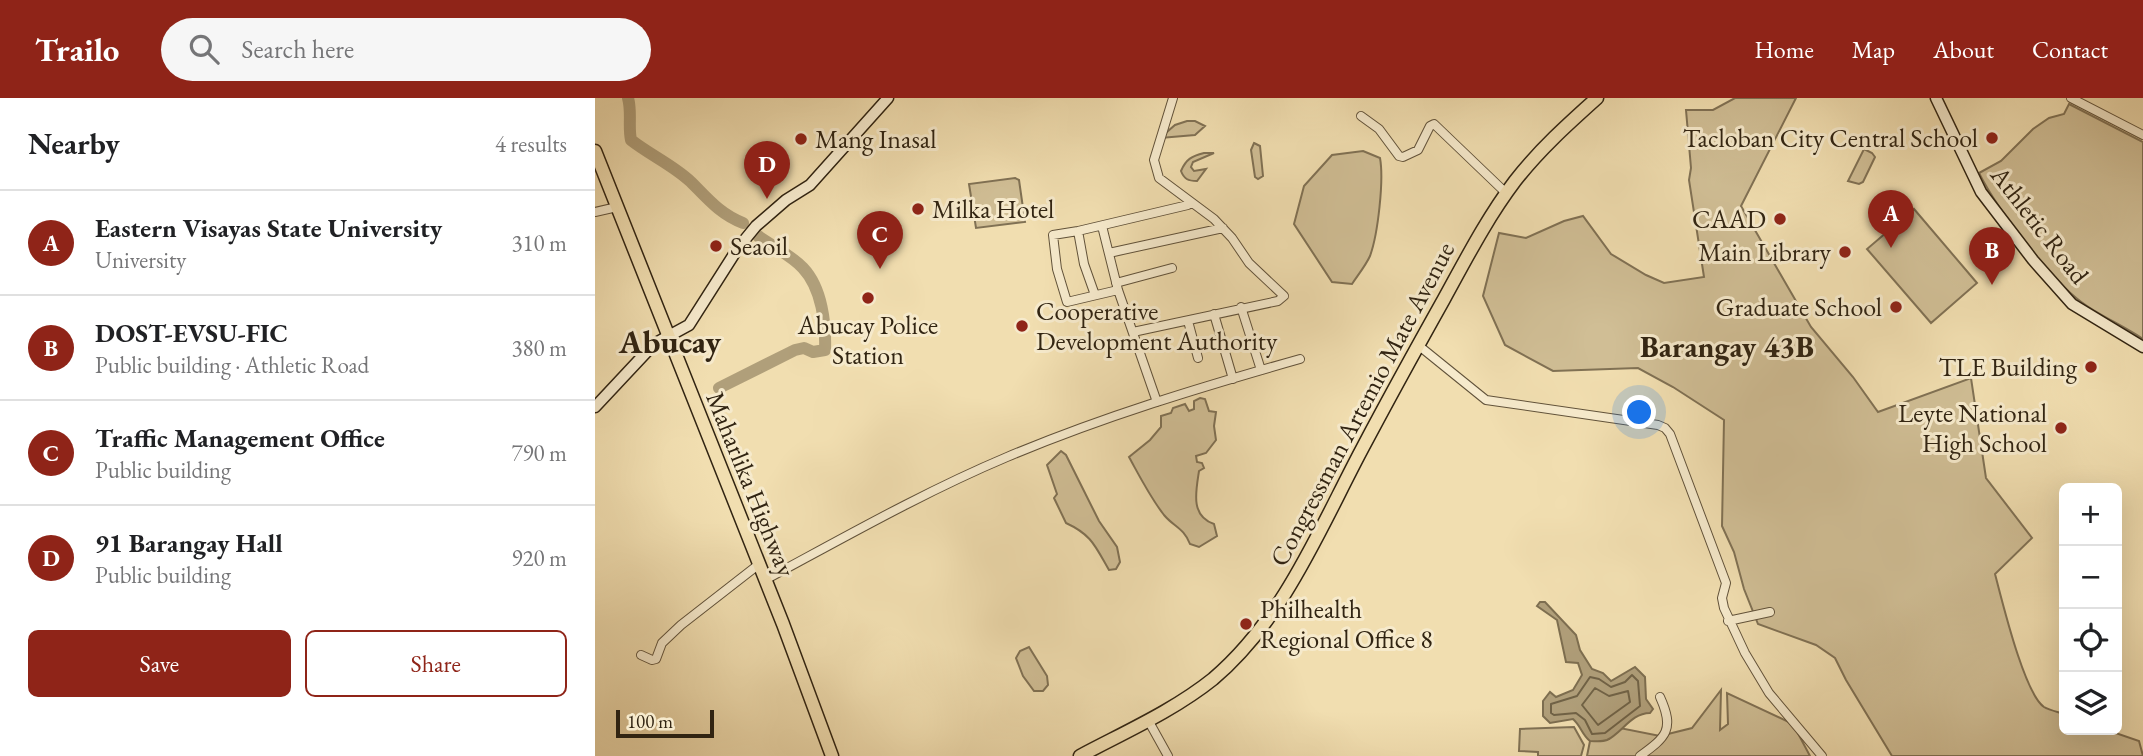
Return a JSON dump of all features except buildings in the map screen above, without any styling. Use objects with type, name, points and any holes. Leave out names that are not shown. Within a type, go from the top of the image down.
[{"type":"main road","name":"Congressman Artemio Mate Avenue","points":[[1080,756],[1177,705],[1213,678],[1273,611],[1298,571],[1473,246],[1506,193],[1556,135],[1597,98]]},
{"type":"main road","name":"Maharlika Highway","points":[[595,151],[832,756]]},
{"type":"street","points":[[595,407],[654,344],[689,325],[738,248],[756,226],[786,200],[807,187],[888,98]]},
{"type":"street","points":[[1133,332],[1278,301],[1284,296],[1249,263],[1223,228],[1159,178],[1154,164],[1173,98]]},
{"type":"street","name":"Athletic Road","points":[[1936,98],[1981,192],[2032,260],[2072,304],[2143,347]]},
{"type":"street","points":[[2071,98],[2143,135]]},
{"type":"street","points":[[1361,116],[1379,129],[1399,156],[1403,157],[1418,150],[1430,126],[1434,124],[1506,193]]},
{"type":"street","points":[[1172,268],[1067,302],[1057,269],[1052,235],[1188,205],[1190,201]]},
{"type":"street","points":[[595,212],[617,207]]},
{"type":"street","points":[[1102,226],[1117,286],[1157,402]]},
{"type":"street","points":[[1109,253],[1223,228]]},
{"type":"street","points":[[1078,231],[1084,264],[1095,295]]},
{"type":"street","points":[[1241,307],[1261,370]]},
{"type":"street","points":[[1214,314],[1233,379]]},
{"type":"street","points":[[1188,321],[1198,358]]},
{"type":"street","points":[[1418,345],[1486,400],[1635,421],[1665,428],[1670,434],[1726,583],[1722,598],[1728,621],[1769,693],[1822,756]]},
{"type":"street","points":[[765,580],[864,526],[981,468],[1062,435],[1157,402],[1300,359]]},
{"type":"street","points":[[641,655],[656,659],[662,643],[681,625],[758,565]]},
{"type":"street","points":[[1728,621],[1770,612]]},
{"type":"street","points":[[1640,756],[1661,742],[1668,727],[1667,713],[1660,697]]},
{"type":"street","points":[[1148,720],[1168,756]]},
{"type":"shaded area","points":[[1735,98],[1796,98],[1741,206],[1811,327],[1878,412],[1971,378],[1986,478],[2032,538],[1995,574],[2029,684],[2044,707],[2059,712],[2059,735],[2122,735],[2139,741],[2143,756],[1892,756],[1835,658],[1816,645],[1758,624],[1744,589],[1734,552],[1722,526],[1724,420],[1638,368],[1553,371],[1505,345],[1483,296],[1499,233],[1526,238],[1564,221],[1583,216],[1611,254],[1646,275],[1664,283],[1704,277],[1689,180],[1691,168],[1686,110],[1713,110]]},
{"type":"shaded area","points":[[2069,104],[2143,142],[2143,339],[2087,306],[2059,281],[2012,225],[1979,173],[2001,161],[2033,129],[2049,118],[2064,114]]},
{"type":"shaded area","points":[[1195,121],[1205,126],[1195,135],[1160,138],[1175,125]]},
{"type":"shaded area","points":[[1254,143],[1260,146],[1263,176],[1258,179],[1255,177],[1251,150]]},
{"type":"shaded area","points":[[1864,149],[1875,157],[1863,182],[1859,184],[1848,181]]},
{"type":"shaded area","points":[[1363,151],[1380,158],[1379,207],[1373,246],[1352,284],[1332,282],[1294,224],[1304,186],[1332,155]]},
{"type":"shaded area","points":[[1204,153],[1214,153],[1193,162],[1191,167],[1194,171],[1206,169],[1197,181],[1183,176],[1181,171],[1187,161]]},
{"type":"shaded area","points":[[1015,178],[1019,180],[1025,222],[976,228],[969,184]]},
{"type":"shaded area","points":[[1914,209],[1977,283],[1931,323],[1867,249]]},
{"type":"shaded area","points":[[1205,399],[1209,411],[1216,412],[1216,440],[1206,453],[1196,456],[1197,462],[1202,463],[1204,468],[1199,471],[1196,502],[1201,515],[1214,524],[1217,536],[1199,547],[1190,544],[1182,531],[1164,515],[1129,457],[1161,427],[1161,416],[1185,404],[1189,411],[1194,409],[1194,401]]},
{"type":"shaded area","points":[[1061,451],[1066,455],[1099,521],[1117,547],[1120,562],[1116,569],[1109,570],[1087,537],[1066,523],[1054,498],[1057,494],[1047,465]]},
{"type":"shaded area","points":[[1029,647],[1047,676],[1048,685],[1043,691],[1034,691],[1023,676],[1016,658],[1020,651]]},
{"type":"shaded area","points":[[1721,690],[1720,730],[1728,724],[1727,693],[1793,724],[1810,756],[1587,756],[1590,741],[1609,739],[1620,728],[1660,736],[1692,728]]},
{"type":"shaded area","points":[[1574,727],[1584,745],[1581,756],[1538,756],[1538,752],[1519,751],[1520,729]]},
{"type":"water","points":[[1540,602],[1545,602],[1576,635],[1580,650],[1592,669],[1603,673],[1611,681],[1635,667],[1645,677],[1646,699],[1653,709],[1650,713],[1637,716],[1612,737],[1601,741],[1590,741],[1573,719],[1550,723],[1543,716],[1543,701],[1550,692],[1556,697],[1573,690],[1582,675],[1578,663],[1566,662],[1557,620],[1537,606]]},
{"type":"waterway","points":[[628,98],[631,140],[684,176],[721,211],[743,223]]},
{"type":"waterway","points":[[719,388],[795,350],[825,350],[822,307],[815,286],[793,259],[758,236]]},
{"type":"place","name":"Tacloban City Central School","points":[[1992,138]]},
{"type":"place","name":"Mang Inasal","points":[[801,139]]},
{"type":"place","name":"91 Barangay Hall","points":[[767,199]]},
{"type":"place","name":"Milka Hotel","points":[[918,209]]},
{"type":"place","name":"CAAD","points":[[1780,219]]},
{"type":"place","name":"Seaoil","points":[[716,246]]},
{"type":"place","name":"Eastern Visayas State University","points":[[1891,248]]},
{"type":"place","name":"Main Library","points":[[1845,252]]},
{"type":"place","name":"Traffic Management Office","points":[[880,269]]},
{"type":"place","name":"DOST-EVSU-FIC","points":[[1992,285]]},
{"type":"place","name":"Abucay Police Station","points":[[868,298]]},
{"type":"place","name":"Graduate School","points":[[1896,307]]},
{"type":"place","name":"Cooperative Development Authority","points":[[1022,326]]},
{"type":"place","name":"TLE Building","points":[[2091,367]]},
{"type":"place","name":"Leyte National High School","points":[[2061,428]]},
{"type":"place","name":"Philhealth Regional Office 8","points":[[1246,624]]},
{"type":"district","name":"Abucay","points":[[670,341]]},
{"type":"district","name":"Barangay 43B","points":[[1727,346]]}]
